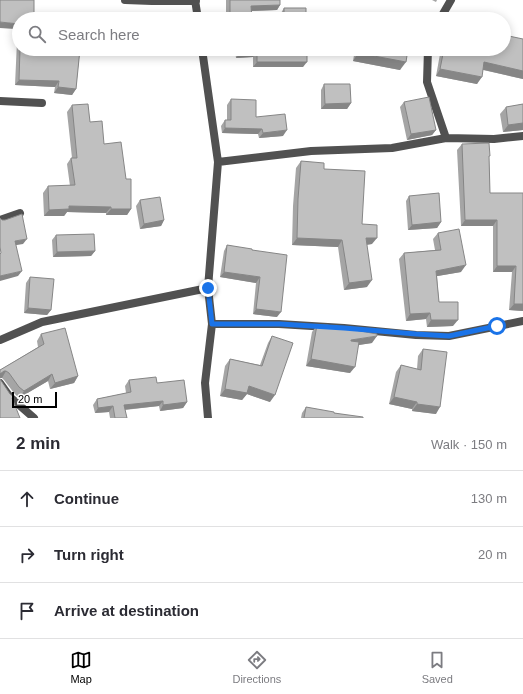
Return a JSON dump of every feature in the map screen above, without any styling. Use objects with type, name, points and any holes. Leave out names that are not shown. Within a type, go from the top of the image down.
[{"type":"street","points":[[125,0],[195,1],[197,12]]},
{"type":"street","points":[[444,12],[451,0]]},
{"type":"street","points":[[203,56],[218,162],[208,288],[212,324],[205,383],[208,418]]},
{"type":"street","points":[[428,56],[427,82],[446,138]]},
{"type":"street","points":[[0,101],[42,103]]},
{"type":"street","points":[[218,162],[311,152],[392,148],[446,138],[494,139],[523,136]]},
{"type":"street","points":[[0,220],[20,213]]},
{"type":"street","points":[[0,340],[42,322],[208,288]]},
{"type":"street","points":[[212,324],[280,324],[449,336],[523,321]]},
{"type":"street","points":[[0,383],[10,397],[34,418]]},
{"type":"building","points":[[0,0],[34,0],[34,12],[12,12],[12,23],[0,22]]},
{"type":"building","points":[[230,0],[280,0],[280,5],[251,6],[251,12],[230,12]]},
{"type":"building","points":[[284,8],[306,8],[306,12],[284,12]]},
{"type":"building","points":[[511,36],[523,39],[523,71],[484,62],[482,77],[440,69],[443,56],[511,56]]},
{"type":"building","points":[[20,56],[79,56],[76,89],[58,87],[59,81],[19,80]]},
{"type":"building","points":[[257,56],[307,56],[307,62],[257,62]]},
{"type":"building","points":[[374,56],[407,56],[406,62]]},
{"type":"building","points":[[324,84],[350,84],[351,103],[325,104]]},
{"type":"building","points":[[429,97],[436,130],[411,134],[404,102]]},
{"type":"building","points":[[231,99],[256,100],[256,117],[285,114],[287,130],[263,133],[262,129],[225,128],[225,120],[231,120]]},
{"type":"building","points":[[88,104],[90,122],[102,121],[104,144],[121,142],[126,179],[131,179],[131,209],[69,206],[69,209],[49,210],[48,186],[75,185],[71,158],[77,158],[72,105]]},
{"type":"building","points":[[523,104],[523,123],[508,125],[506,107]]},
{"type":"building","points":[[489,143],[490,193],[523,193],[523,304],[514,304],[516,266],[497,266],[497,220],[465,220],[462,144]]},
{"type":"building","points":[[301,161],[324,163],[324,169],[365,171],[362,224],[377,225],[377,238],[366,238],[372,280],[349,283],[342,240],[297,238]]},
{"type":"building","points":[[439,193],[441,222],[412,225],[409,196]]},
{"type":"building","points":[[160,197],[164,220],[144,224],[140,200]]},
{"type":"building","points":[[22,214],[27,239],[15,241],[22,271],[0,276],[0,218],[5,220]]},
{"type":"building","points":[[459,229],[466,265],[436,271],[439,302],[458,302],[458,320],[431,320],[430,313],[410,314],[404,253],[441,250],[438,233]]},
{"type":"building","points":[[94,234],[95,251],[57,252],[56,235]]},
{"type":"building","points":[[227,245],[287,255],[281,312],[256,309],[260,277],[224,272]]},
{"type":"building","points":[[30,277],[54,279],[51,310],[28,308]]},
{"type":"building","points":[[317,325],[327,325],[377,334],[377,336],[351,340],[359,342],[355,367],[311,359]]},
{"type":"building","points":[[65,328],[78,376],[55,383],[52,374],[24,391],[19,387],[9,373],[4,371],[0,374],[0,370],[44,344],[41,334]]},
{"type":"building","points":[[272,336],[293,343],[275,395],[249,386],[247,393],[225,389],[230,359],[262,366]]},
{"type":"building","points":[[423,349],[447,352],[440,407],[417,404],[417,402],[394,397],[401,365],[421,370]]},
{"type":"building","points":[[156,377],[157,383],[184,380],[187,402],[163,405],[163,401],[124,405],[127,418],[115,418],[113,406],[98,408],[97,399],[131,392],[129,380]]},
{"type":"building","points":[[0,379],[10,394],[14,397],[12,398],[20,418],[0,418]]},
{"type":"building","points":[[306,407],[363,417],[363,418],[304,418]]},
{"type":"route","points":[[208,288],[212,324],[280,324],[449,336],[497,326]]}]
